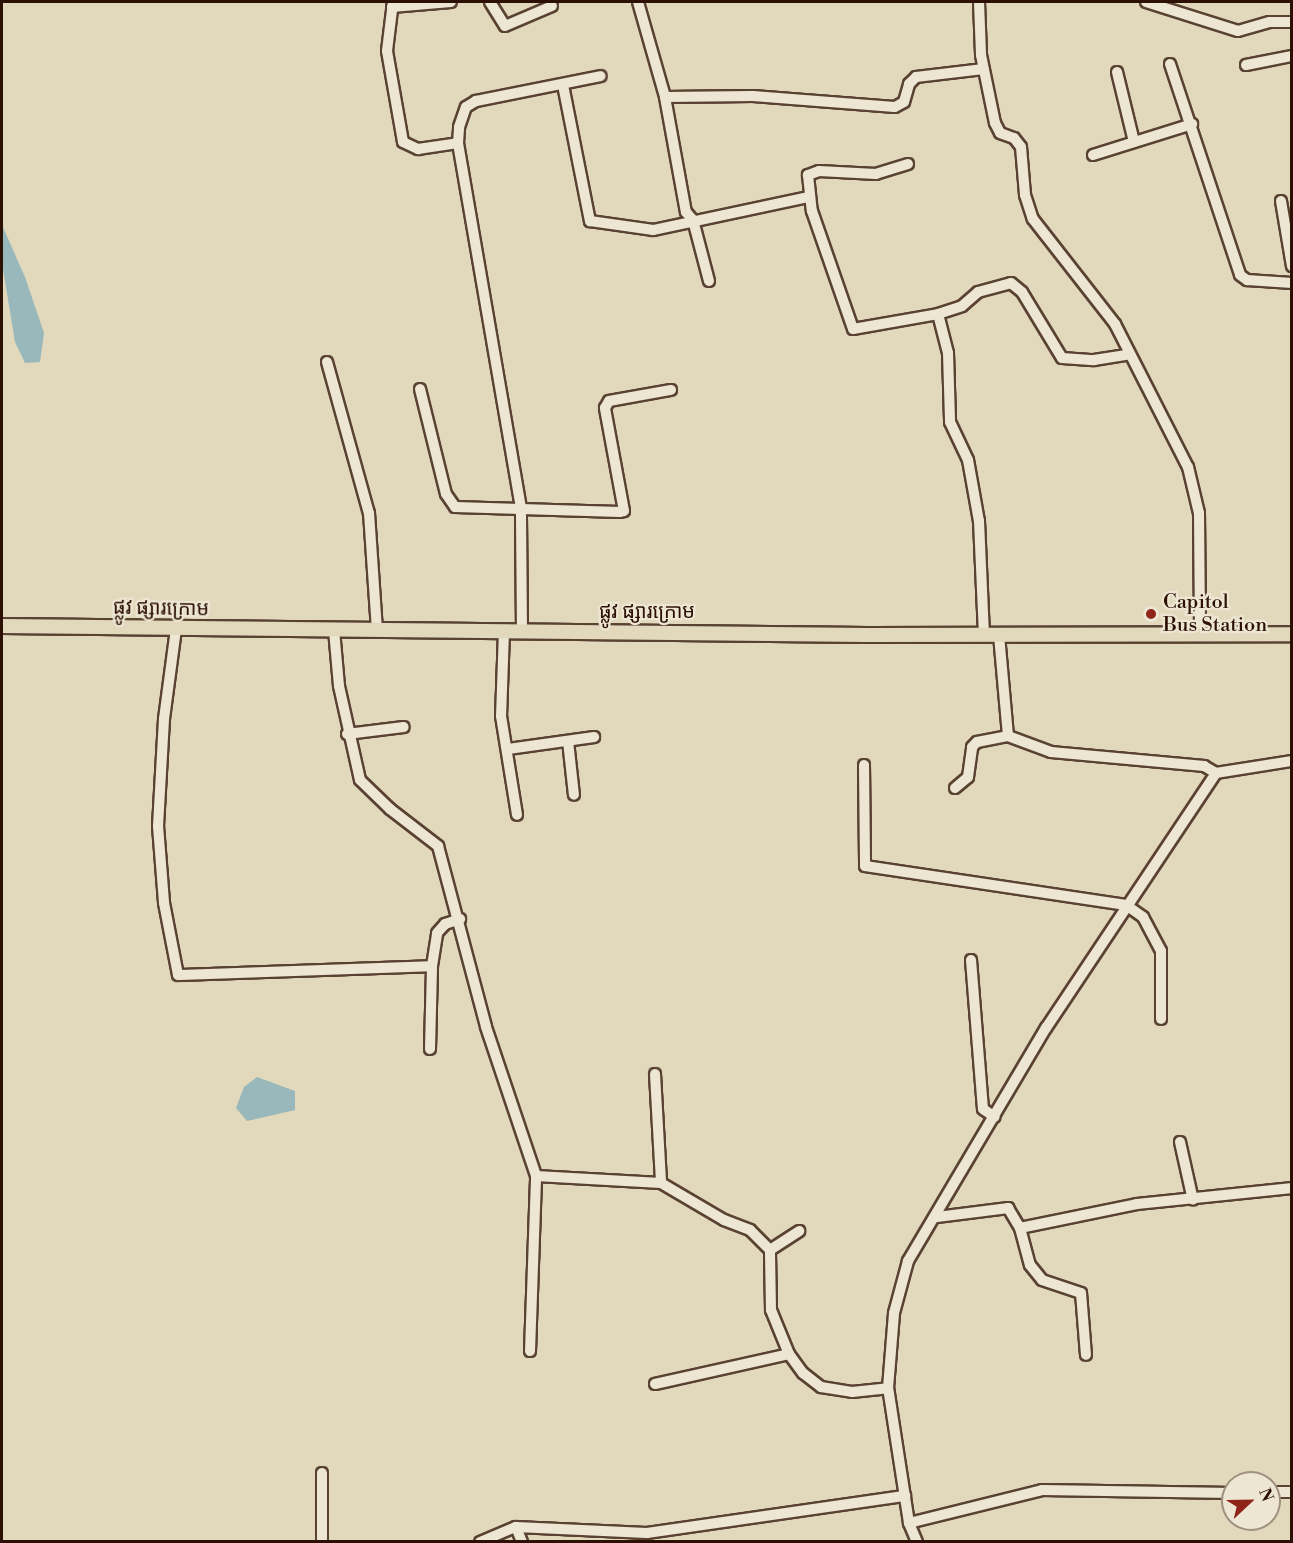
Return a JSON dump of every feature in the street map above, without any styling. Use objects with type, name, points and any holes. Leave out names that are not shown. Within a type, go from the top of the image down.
[{"type":"main road","name":"ផ្លូវ ផ្សារក្រោម","points":[[2,626],[984,635],[1292,634]]},
{"type":"street","points":[[451,2],[393,4],[387,51],[403,142],[418,149],[458,143]]},
{"type":"street","points":[[490,2],[505,26],[552,6]]},
{"type":"street","points":[[638,2],[665,97],[686,212],[693,220],[709,281]]},
{"type":"street","points":[[979,2],[984,69],[998,130],[1014,138],[1021,147],[1026,201],[1036,226],[1115,324],[1165,427],[1175,439],[1195,488],[1199,513],[1200,636]]},
{"type":"street","points":[[1146,2],[1238,31],[1270,22],[1292,22]]},
{"type":"street","points":[[1246,65],[1292,56]]},
{"type":"street","points":[[1170,64],[1192,124],[1211,196],[1240,275],[1247,280],[1292,283]]},
{"type":"street","points":[[665,97],[753,96],[895,107],[904,102],[909,84],[916,77],[984,69]]},
{"type":"street","points":[[1117,72],[1134,142]]},
{"type":"street","points":[[522,631],[520,508],[458,143],[463,112],[470,104],[601,76]]},
{"type":"street","points":[[562,85],[590,221],[644,230],[808,197]]},
{"type":"street","points":[[1093,155],[1192,124]]},
{"type":"street","points":[[908,164],[876,174],[813,172],[808,175],[808,197],[852,329],[938,314],[962,306],[978,292],[1011,283],[1022,292],[1062,358],[1094,360],[1130,354]]},
{"type":"street","points":[[1281,201],[1292,266]]},
{"type":"street","points":[[938,314],[948,360],[950,422],[968,460],[979,520],[984,635]]},
{"type":"street","points":[[327,362],[370,523],[377,630]]},
{"type":"street","points":[[420,389],[450,502],[455,507],[624,511],[605,408],[609,401],[671,390]]},
{"type":"street","points":[[176,629],[164,719],[158,826],[164,903],[178,975],[432,966]]},
{"type":"street","points":[[334,630],[347,734],[362,784],[438,846],[460,919],[486,1027],[536,1176],[530,1351]]},
{"type":"street","points":[[504,631],[501,716],[517,814]]},
{"type":"street","points":[[999,635],[1008,736]]},
{"type":"street","points":[[347,734],[404,727]]},
{"type":"street","points":[[955,788],[968,777],[970,755],[977,742],[1008,736],[1052,752],[1204,766],[1216,772],[1292,761]]},
{"type":"street","points":[[508,749],[594,737]]},
{"type":"street","points":[[568,741],[574,795]]},
{"type":"street","points":[[864,765],[865,866],[1126,905],[1143,918],[1161,951],[1161,1019]]},
{"type":"street","points":[[917,1542],[909,1523],[888,1388],[894,1313],[909,1261],[995,1116],[1126,905],[1216,772]]},
{"type":"street","points":[[430,1049],[432,966],[437,933],[460,919]]},
{"type":"street","points":[[970,960],[983,1109],[995,1116]]},
{"type":"street","points":[[654,1074],[661,1183]]},
{"type":"street","points":[[1180,1142],[1193,1200]]},
{"type":"street","points":[[536,1176],[661,1183],[724,1220],[750,1230],[770,1250],[771,1310],[789,1354],[803,1373],[821,1387],[852,1392],[888,1388]]},
{"type":"street","points":[[1020,1228],[1137,1204],[1292,1188]]},
{"type":"street","points":[[937,1217],[1008,1208],[1020,1228],[1027,1258],[1042,1280],[1081,1293],[1086,1355]]},
{"type":"street","points":[[770,1250],[799,1231]]},
{"type":"street","points":[[655,1384],[789,1354]]},
{"type":"street","points":[[322,1473],[322,1542]]},
{"type":"street","points":[[909,1523],[1042,1490],[1221,1493]]},
{"type":"street","points":[[480,1542],[516,1527],[647,1533],[905,1496]]},
{"type":"street","points":[[516,1527],[522,1542]]},
{"type":"water","points":[[2,225],[25,277],[44,333],[40,362],[25,363],[15,342],[2,263]]},
{"type":"water","points":[[257,1077],[295,1091],[295,1110],[247,1121],[236,1108],[244,1087]]},
{"type":"place","name":"Capitol Bus Station","points":[[1151,614]]}]
